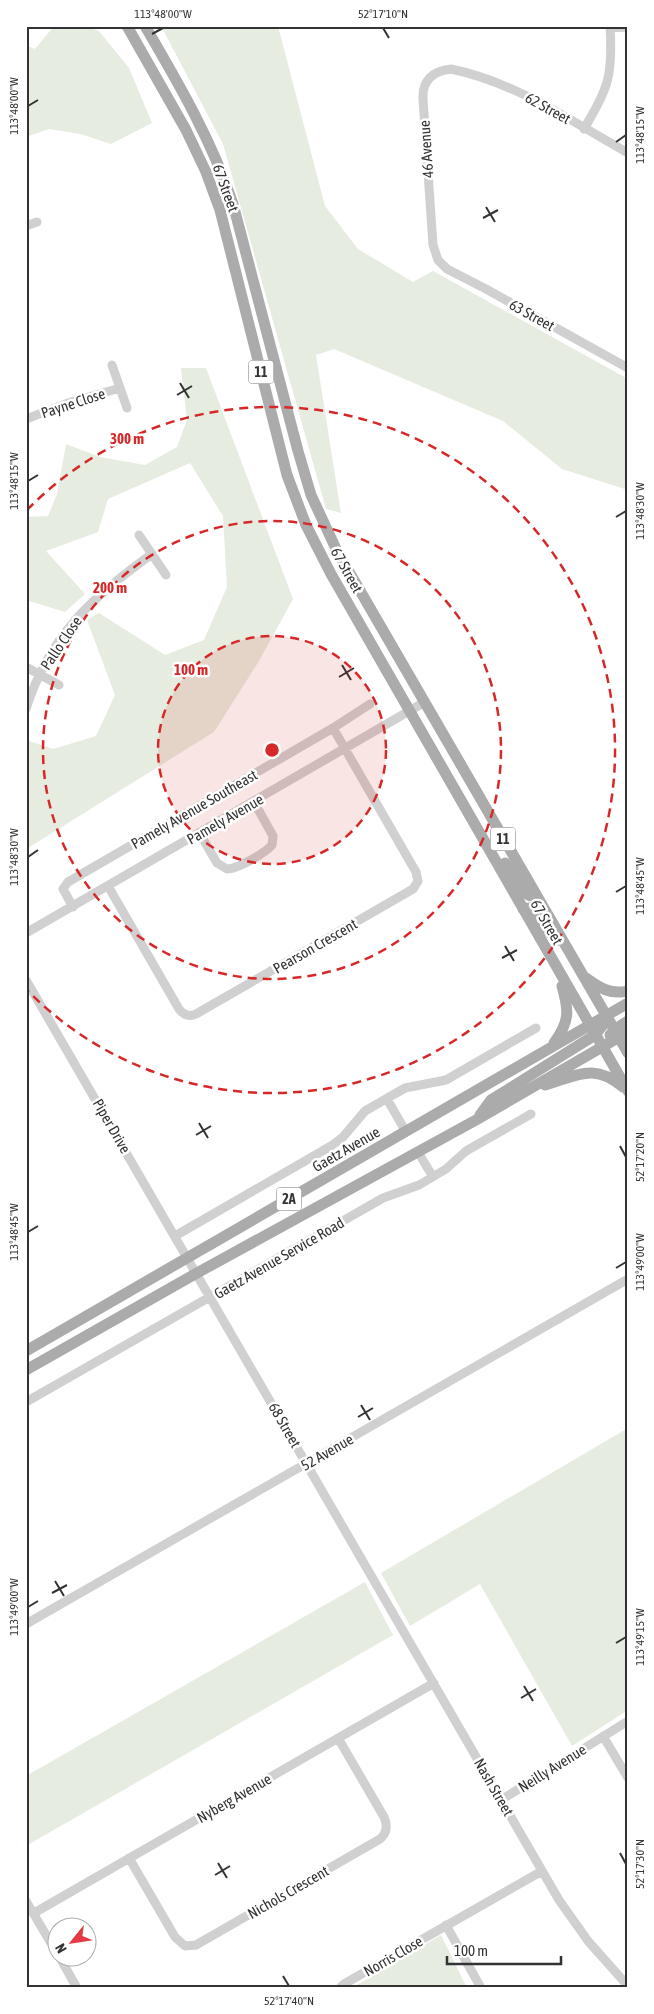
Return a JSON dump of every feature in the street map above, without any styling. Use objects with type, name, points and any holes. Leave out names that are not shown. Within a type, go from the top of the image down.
[{"type":"main road","name":"67 Street","points":[[127,26],[186,130],[206,172],[220,210],[287,475],[306,525],[331,574],[628,1091]]},
{"type":"main road","name":"67 Street","points":[[145,26],[201,125],[220,165],[233,204],[287,412],[312,495],[337,551],[566,948],[606,1016],[620,1033],[628,1053]]},
{"type":"main road","points":[[476,827],[494,845],[522,890],[528,896],[536,896]]},
{"type":"main road","points":[[523,909],[533,910],[549,932],[566,948]]},
{"type":"main road","points":[[552,1047],[564,1029],[568,1012],[557,970]]},
{"type":"main road","points":[[583,975],[606,991],[628,991]]},
{"type":"main road","points":[[476,1120],[491,1100],[592,1030],[602,1026],[606,1016],[628,1003]]},
{"type":"main road","points":[[602,1048],[620,1033],[628,1021]]},
{"type":"main road","name":"Gaetz Avenue","points":[[26,1351],[552,1047],[592,1030]]},
{"type":"main road","name":"2A","points":[[26,1370],[602,1048]]},
{"type":"main road","points":[[526,1090],[594,1072],[609,1077],[628,1091]]},
{"type":"street","points":[[584,129],[608,82],[612,65],[610,27],[628,27]]},
{"type":"street","name":"46 Avenue","points":[[438,260],[433,245],[422,91],[426,80],[440,71],[451,69],[465,72]]},
{"type":"street","name":"62 Street","points":[[465,72],[489,78],[510,87],[628,152]]},
{"type":"street","points":[[26,226],[37,222]]},
{"type":"street","name":"63 Street","points":[[438,260],[447,270],[486,289],[628,368]]},
{"type":"street","name":"Payne Close","points":[[112,365],[127,408]]},
{"type":"street","name":"Payne Close","points":[[26,419],[71,402],[120,388]]},
{"type":"street","points":[[139,535],[166,575]]},
{"type":"street","name":"Pallo Close","points":[[26,709],[40,674],[61,639],[88,605],[110,585],[152,554]]},
{"type":"street","name":"Pallo Close","points":[[26,667],[60,685]]},
{"type":"street","name":"Pamely Avenue","points":[[26,933],[200,834],[423,703]]},
{"type":"street","name":"Pamely Avenue Southeast","points":[[73,907],[63,888],[68,882],[333,728],[370,704]]},
{"type":"street","name":"Pearson Crescent","points":[[108,886],[179,1009],[184,1014],[190,1016],[413,889],[418,881],[417,874],[333,728]]},
{"type":"street","points":[[200,834],[218,863],[227,870],[267,850],[273,842],[273,836],[254,802]]},
{"type":"street","name":"Piper Drive","points":[[26,980],[197,1273]]},
{"type":"street","points":[[175,1236],[331,1146],[343,1137],[359,1116],[386,1099],[410,1086],[446,1080],[536,1028]]},
{"type":"street","points":[[386,1099],[406,1132]]},
{"type":"street","name":"Gaetz Avenue Service Road","points":[[26,1402],[383,1198],[433,1177],[446,1169],[466,1151],[531,1114]]},
{"type":"street","points":[[418,1152],[433,1177]]},
{"type":"street","name":"68 Street","points":[[197,1273],[373,1578]]},
{"type":"street","name":"52 Avenue","points":[[26,1624],[628,1279]]},
{"type":"street","name":"Nash Street","points":[[373,1578],[542,1871],[577,1926],[628,1986]]},
{"type":"street","name":"Nyberg Avenue","points":[[34,1913],[434,1683]]},
{"type":"street","name":"Neilly Avenue","points":[[501,1800],[628,1720]]},
{"type":"street","points":[[603,1736],[628,1778]]},
{"type":"street","name":"Nichols Crescent","points":[[129,1858],[175,1937],[181,1944],[188,1946],[196,1945],[230,1926],[380,1839],[385,1833],[384,1817],[338,1738]]},
{"type":"street","name":"Norris Close","points":[[340,1988],[542,1871]]},
{"type":"street","points":[[26,1901],[48,1938]]},
{"type":"street","points":[[446,1925],[482,1988]]},
{"type":"street","points":[[64,1966],[77,1988]]},
{"type":"shaded area","points":[[54,26],[85,26],[99,31],[129,68],[152,123],[111,144],[80,134],[49,129],[26,137],[26,45],[35,49]]},
{"type":"shaded area","points":[[161,26],[278,26],[325,206],[358,249],[413,282],[433,271],[628,379],[628,490],[562,469],[503,421],[334,349],[316,355],[341,513],[326,509],[223,144]]},
{"type":"shaded area","points":[[181,368],[206,368],[293,599],[259,661],[214,732],[28,848],[26,846],[26,740],[53,749],[96,736],[115,695],[87,620],[99,613],[165,655],[204,640],[227,587],[223,516],[190,463],[108,499],[98,532],[46,551],[85,594],[65,612],[26,600],[26,517],[48,516],[57,494],[66,444],[100,457],[145,465],[177,447],[187,420]]},
{"type":"shaded area","points":[[628,1428],[628,1710],[572,1746],[480,1584],[410,1626],[381,1573]]},
{"type":"shaded area","points":[[365,1582],[393,1635],[26,1846],[26,1776]]},
{"type":"shaded area","points":[[441,1935],[467,1988],[352,1988]]}]
